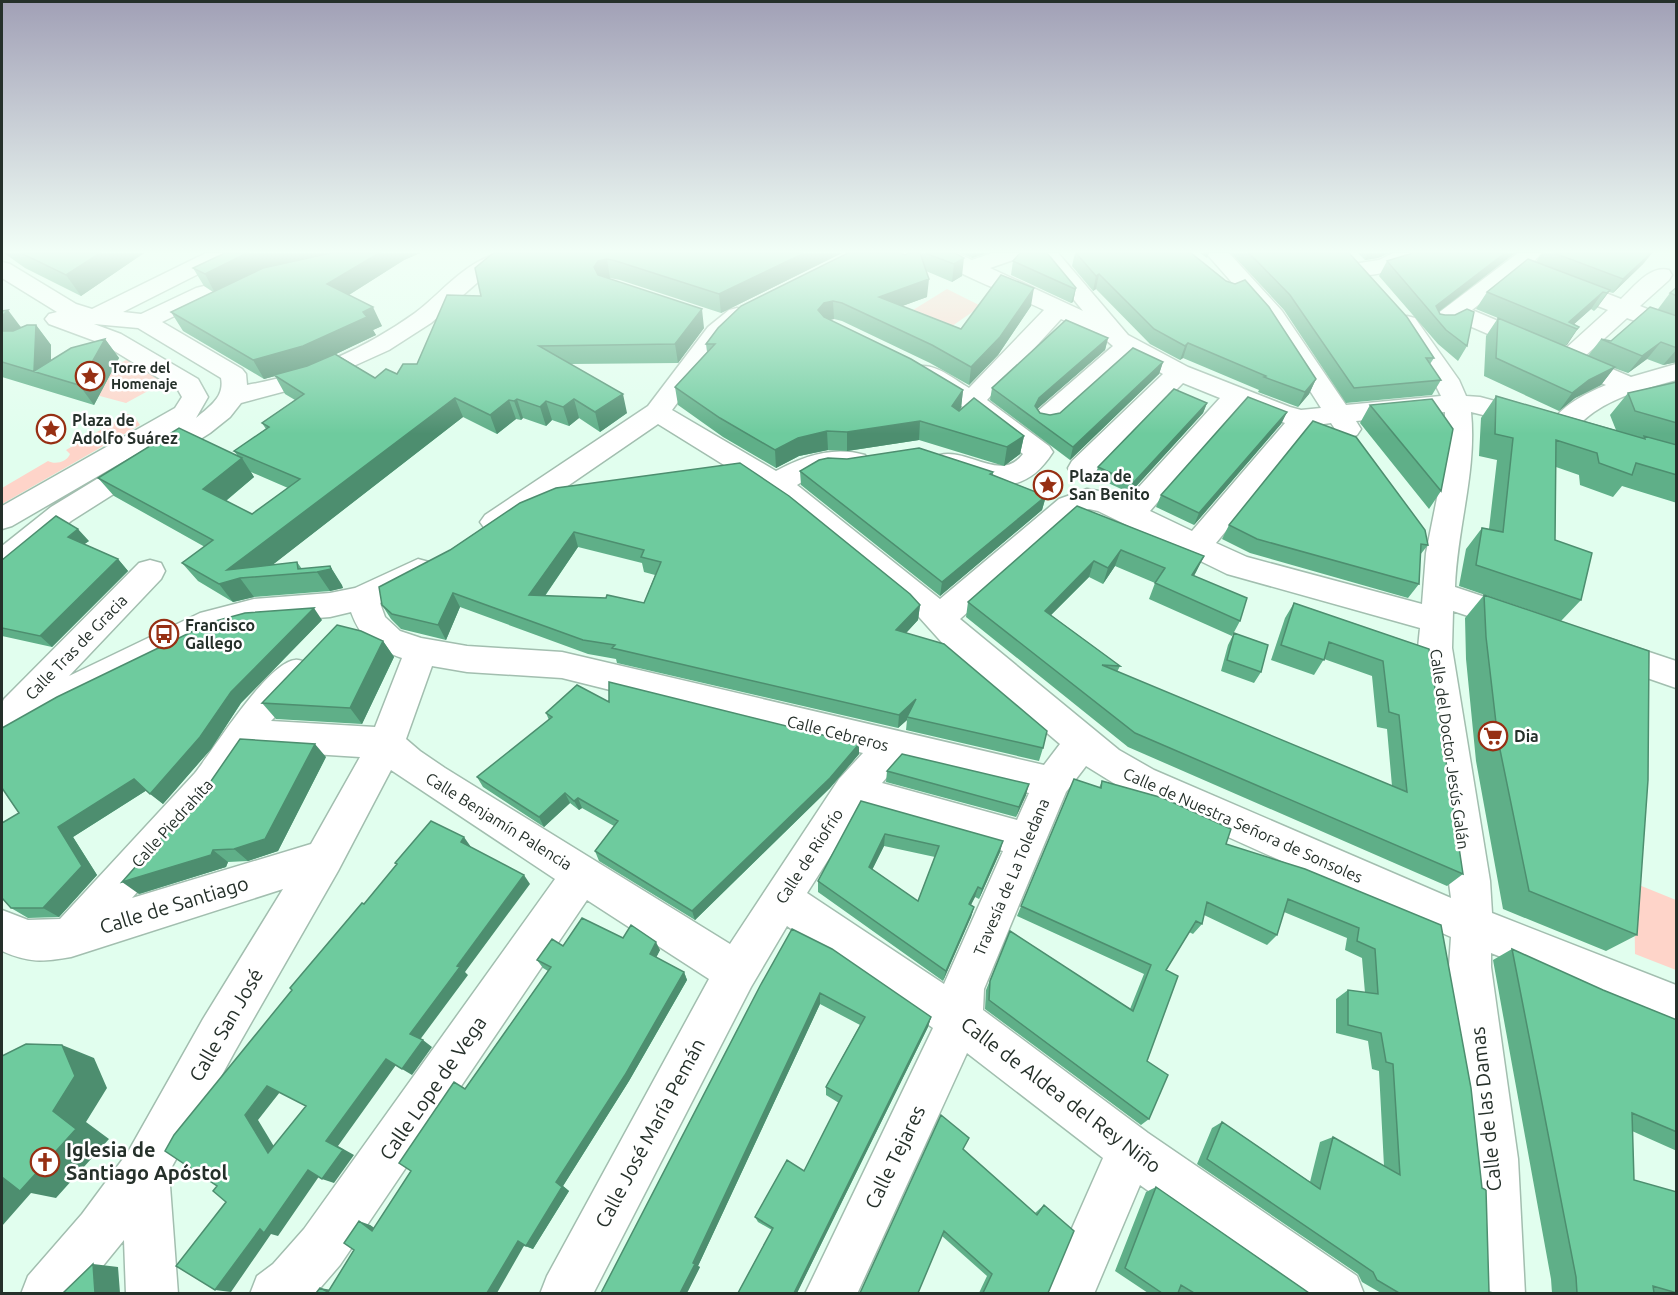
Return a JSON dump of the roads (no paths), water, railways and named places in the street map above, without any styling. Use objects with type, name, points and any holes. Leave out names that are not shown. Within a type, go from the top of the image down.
[{"type":"street","points":[[93,317],[100,313]]},
{"type":"street","points":[[149,325],[176,313]]},
{"type":"street","points":[[233,396],[283,385],[379,346],[429,313]]},
{"type":"street","points":[[473,536],[539,494],[657,412],[714,321],[737,313]]},
{"type":"street","points":[[972,401],[1053,313]]},
{"type":"street","points":[[1068,313],[1179,372],[1283,414],[1301,418],[1457,403],[1480,405],[1592,436]]},
{"type":"street","points":[[1101,313],[1124,343]]},
{"type":"street","points":[[1271,313],[1337,414],[1363,449]]},
{"type":"street","name":"Calle del Doctor Jesús Galán","points":[[1400,313],[1446,380],[1457,403],[1459,458],[1432,542],[1437,606],[1435,648],[1470,882],[1472,926]]},
{"type":"street","points":[[1410,326],[1438,324],[1452,313]]},
{"type":"street","points":[[1461,313],[1628,385]]},
{"type":"street","points":[[1568,359],[1619,313]]},
{"type":"street","points":[[1639,313],[1677,328]]},
{"type":"street","points":[[2,562],[61,514],[201,427],[233,396],[237,384],[233,374],[149,325],[61,314]]},
{"type":"street","points":[[2,519],[185,414],[195,397],[189,385],[112,339],[61,314]]},
{"type":"street","points":[[1047,417],[1124,343]]},
{"type":"street","points":[[901,360],[972,401],[1039,452],[1035,460],[1017,474],[1004,477],[990,475],[929,455]]},
{"type":"street","points":[[1082,468],[1179,372]]},
{"type":"street","points":[[1561,427],[1572,414],[1587,404],[1628,385],[1677,372]]},
{"type":"street","points":[[1131,514],[1237,395]]},
{"type":"street","name":"Calle de Nuestra Señora de Sonsoles","points":[[657,412],[776,484],[902,584],[958,638],[1106,761],[1141,781],[1472,926],[1677,1006]]},
{"type":"street","points":[[1196,548],[1288,438],[1301,418]]},
{"type":"street","points":[[776,484],[810,465],[828,460],[847,462],[878,457]]},
{"type":"street","points":[[702,472],[748,466]]},
{"type":"street","points":[[539,494],[597,486]]},
{"type":"street","points":[[939,618],[1069,506],[1087,499],[1104,502],[1196,548],[1238,566],[1283,579],[1437,606],[1539,627]]},
{"type":"street","points":[[2,725],[211,622],[255,611],[330,605],[362,598],[398,582],[445,555]]},
{"type":"street","name":"Calle Tras de Gracia","points":[[2,725],[150,571]]},
{"type":"street","name":"Calle Piedrahíta","points":[[71,937],[208,784],[270,698],[326,643],[362,598]]},
{"type":"street","name":"Calle Cebreros","points":[[362,598],[372,624],[388,640],[421,651],[467,659],[562,665],[1052,783]]},
{"type":"street","points":[[1581,642],[1677,675]]},
{"type":"street","name":"Calle San José","points":[[46,1293],[100,1232],[145,1169],[219,1035],[324,858],[387,743],[421,651]]},
{"type":"street","points":[[243,735],[387,743]]},
{"type":"street","name":"Calle Benjamín Palencia","points":[[387,743],[407,762],[432,779],[736,972]]},
{"type":"street","name":"Calle de Riofrío","points":[[736,972],[852,791],[891,746]]},
{"type":"street","name":"Travesía de La Toledana","points":[[960,1020],[963,989],[1052,783],[1072,756],[1086,746]]},
{"type":"street","points":[[852,791],[1026,840]]},
{"type":"street","name":"Calle de Santiago","points":[[12,936],[43,942],[71,937],[324,858]]},
{"type":"street","name":"Calle Lope de Vega","points":[[274,1293],[291,1282],[322,1247],[582,874]]},
{"type":"street","name":"Calle de Aldea del Rey Niño","points":[[781,899],[960,1020],[1131,1150],[1339,1293]]},
{"type":"street","name":"Calle de las Damas","points":[[1472,926],[1470,967],[1494,1159],[1499,1293]]},
{"type":"street","name":"Calle José María Pemán","points":[[565,1293],[736,972]]},
{"type":"street","name":"Calle Tejares","points":[[830,1293],[960,1020]]},
{"type":"street","points":[[1068,1293],[1131,1150]]},
{"type":"street","points":[[145,1169],[152,1293]]},
{"type":"place","name":"Torre del Homenaje","points":[[90,376]]},
{"type":"place","name":"Plaza de Adolfo Suárez","points":[[51,429]]},
{"type":"place","name":"Plaza de San Benito","points":[[1048,485]]},
{"type":"place","name":"Francisco Gallego","points":[[164,634]]},
{"type":"place","name":"Dia","points":[[1493,736]]},
{"type":"place","name":"Iglesia de Santiago Apóstol","points":[[45,1162]]}]
